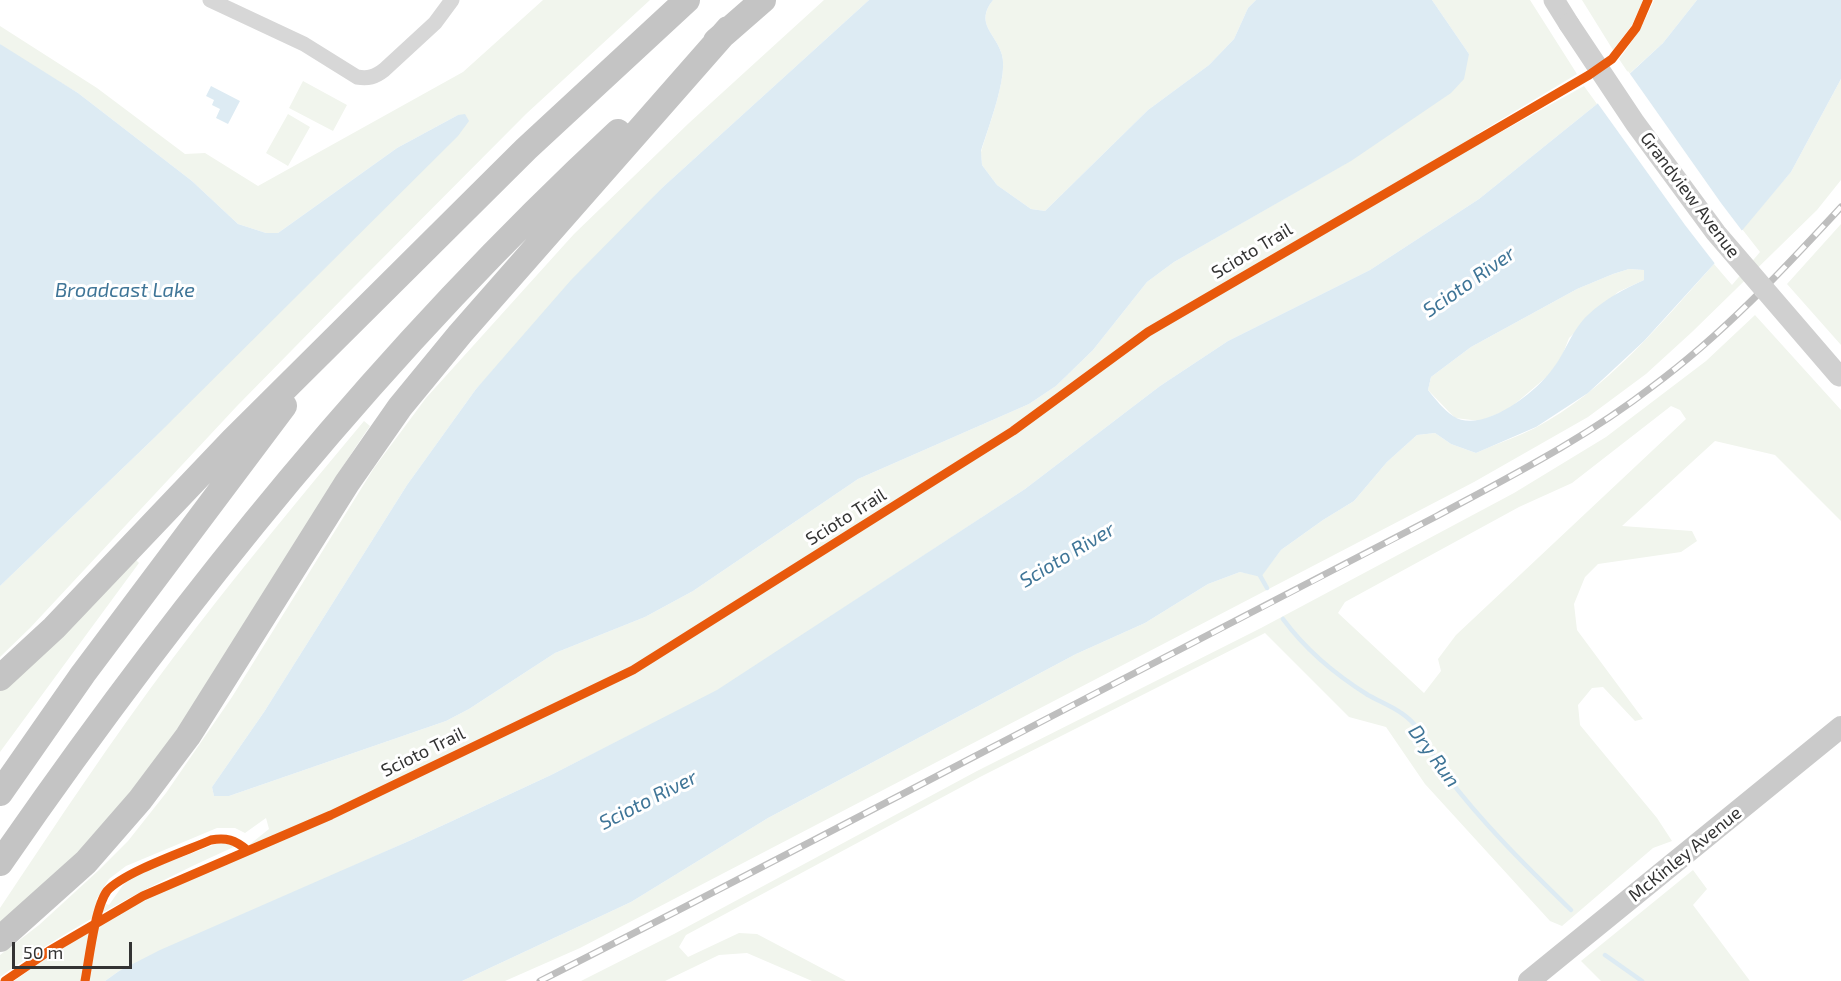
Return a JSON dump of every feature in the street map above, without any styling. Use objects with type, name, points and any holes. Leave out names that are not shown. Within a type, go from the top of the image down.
[{"type":"highway","points":[[0,678],[54,628],[233,440],[526,149],[687,0]]},
{"type":"highway","points":[[0,863],[70,762],[196,594],[281,491],[404,349],[538,207],[728,29],[763,0]]},
{"type":"highway","points":[[0,939],[86,862],[140,800],[188,736],[347,483],[400,407],[460,334],[728,29]]},
{"type":"highway","points":[[0,793],[84,674],[330,343]]},
{"type":"main road","name":"Grandview Avenue","points":[[1554,0],[1635,123],[1716,233],[1840,377]]},
{"type":"main road","name":"McKinley Avenue","points":[[1529,981],[1841,727]]},
{"type":"street","points":[[210,0],[304,44],[357,77],[367,79],[384,70],[435,22],[452,0]]},
{"type":"shaded area","points":[[543,0],[650,0],[526,114],[348,293],[237,406],[30,628],[0,657],[0,586],[150,442],[458,115],[397,148],[278,233],[266,233],[238,224],[192,181],[78,93],[7,50],[0,44],[0,26],[97,88],[185,154],[205,153],[258,186],[463,72]]},
{"type":"shaded area","points":[[824,0],[869,0],[663,187],[476,389],[407,485],[264,712],[212,787],[214,796],[229,796],[446,721],[469,709],[555,653],[645,617],[693,591],[858,479],[1029,404],[1056,386],[1093,350],[1147,282],[1174,262],[1350,161],[1469,54],[1432,0],[1530,0],[1577,74],[1477,134],[1483,142],[1584,86],[1597,104],[1479,199],[1370,270],[1228,341],[1160,386],[1025,489],[717,691],[551,775],[119,971],[105,981],[14,981],[82,933],[158,891],[244,849],[269,829],[266,818],[245,833],[235,828],[217,828],[126,866],[109,879],[96,900],[109,905],[132,876],[216,844],[229,842],[236,846],[85,922],[0,977],[0,955],[39,925],[99,870],[128,841],[166,793],[232,697],[374,468],[426,398],[574,234],[689,123]]},
{"type":"shaded area","points":[[993,0],[1256,0],[1248,8],[1234,39],[1209,65],[1148,110],[1045,211],[1031,209],[997,185],[982,165],[981,152],[996,103],[1003,64],[999,47],[986,22],[988,8]]},
{"type":"shaded area","points":[[1582,0],[1643,0],[1632,25],[1613,50]]},
{"type":"shaded area","points":[[1654,0],[1697,0],[1663,43],[1629,74],[1619,59],[1639,31]]},
{"type":"shaded area","points":[[1841,79],[1841,180],[1817,210],[1692,332],[1646,374],[1588,417],[1474,482],[580,948],[505,981],[462,981],[631,902],[768,818],[1076,654],[1145,623],[1208,584],[1240,572],[1261,576],[1281,550],[1354,501],[1387,462],[1417,435],[1435,433],[1451,444],[1476,453],[1535,428],[1561,412],[1586,395],[1632,354],[1714,264],[1732,285],[1760,252],[1742,229],[1791,172]]},
{"type":"shaded area","points":[[303,81],[347,105],[333,131],[289,108]]},
{"type":"shaded area","points":[[288,114],[310,127],[288,166],[266,153]]},
{"type":"shaded area","points":[[1841,224],[1841,345],[1787,284]]},
{"type":"shaded area","points":[[1629,269],[1644,270],[1644,280],[1618,292],[1569,338],[1562,356],[1550,374],[1509,409],[1480,421],[1455,418],[1428,390],[1431,377],[1471,347],[1577,289]]},
{"type":"shaded area","points":[[1755,315],[1841,410],[1841,521],[1775,455],[1715,441],[1622,526],[1692,531],[1697,541],[1681,552],[1598,564],[1585,577],[1574,604],[1577,630],[1643,719],[1635,721],[1603,687],[1592,688],[1578,705],[1580,725],[1657,818],[1672,841],[1653,848],[1562,926],[1550,921],[1425,784],[1386,727],[1349,717],[1265,633],[980,777],[686,935],[679,947],[688,957],[739,933],[757,934],[846,981],[812,981],[747,953],[719,955],[665,981],[581,981],[674,934],[977,771],[1261,628],[1514,493],[1606,437],[1706,361]],"holes":[[[1671,406],[1680,410],[1686,419],[1456,635],[1438,659],[1441,671],[1424,693],[1338,613],[1345,602],[1519,507],[1572,483]]]},
{"type":"shaded area","points":[[364,421],[370,426],[170,741],[126,800],[85,847],[0,922],[0,908],[150,689],[243,568]]},
{"type":"shaded area","points":[[135,559],[139,563],[0,752],[0,691],[60,637]]},
{"type":"shaded area","points":[[1693,870],[1707,889],[1693,905],[1750,981],[1601,981],[1581,961]]},
{"type":"water","points":[[869,0],[993,0],[988,8],[986,22],[999,47],[1003,64],[996,103],[981,151],[982,165],[997,185],[1031,209],[1045,211],[1148,110],[1209,65],[1234,39],[1248,8],[1256,0],[1432,0],[1469,54],[1464,79],[1451,93],[1351,161],[1174,262],[1147,282],[1093,350],[1056,386],[1029,404],[858,479],[693,591],[645,617],[555,653],[469,709],[446,721],[229,796],[214,796],[212,787],[264,712],[407,485],[476,389],[571,280],[663,187]]},
{"type":"water","name":"Scioto River","points":[[1697,0],[1841,0],[1841,79],[1791,172],[1714,264],[1644,341],[1588,393],[1536,427],[1476,453],[1451,444],[1435,433],[1417,435],[1387,462],[1354,501],[1281,550],[1261,577],[1240,572],[1208,584],[1145,623],[1076,654],[768,818],[631,902],[462,981],[105,981],[119,971],[160,950],[409,841],[551,775],[717,690],[1025,489],[1160,386],[1228,341],[1370,270],[1479,199],[1597,104],[1663,43]],"holes":[[[1629,269],[1644,270],[1644,280],[1615,295],[1583,320],[1556,364],[1543,380],[1506,409],[1478,420],[1465,420],[1450,414],[1428,390],[1431,377],[1471,347],[1577,289]]]},
{"type":"water","name":"Broadcast Lake","points":[[0,44],[78,93],[192,181],[238,224],[266,233],[278,233],[397,148],[458,115],[465,114],[469,121],[458,136],[150,442],[0,586]]},
{"type":"water","points":[[211,86],[240,101],[228,124],[216,118],[220,109],[212,105],[214,100],[206,96]]},
{"type":"pier","points":[[1628,71],[1743,232],[1716,265],[1596,101]]},
{"type":"waterway","name":"Dry Run","points":[[1258,572],[1267,588]]},
{"type":"waterway","name":"Dry Run","points":[[1283,619],[1311,651],[1344,679],[1398,711],[1414,724],[1446,775],[1475,811],[1571,910]]},
{"type":"waterway","name":"Dry Run","points":[[1605,955],[1642,981]]},
{"type":"railway","points":[[540,981],[1401,535],[1575,439],[1628,405],[1704,345],[1774,278],[1841,207]]},
{"type":"cycle path","name":"Scioto Trail","points":[[5,981],[49,951],[143,896],[331,815],[633,670],[1013,431],[1148,332],[1589,75],[1612,59],[1636,28],[1648,0]]},
{"type":"cycle path","points":[[85,981],[99,909],[107,891],[115,884],[141,869],[211,840],[230,840],[247,850]]}]
